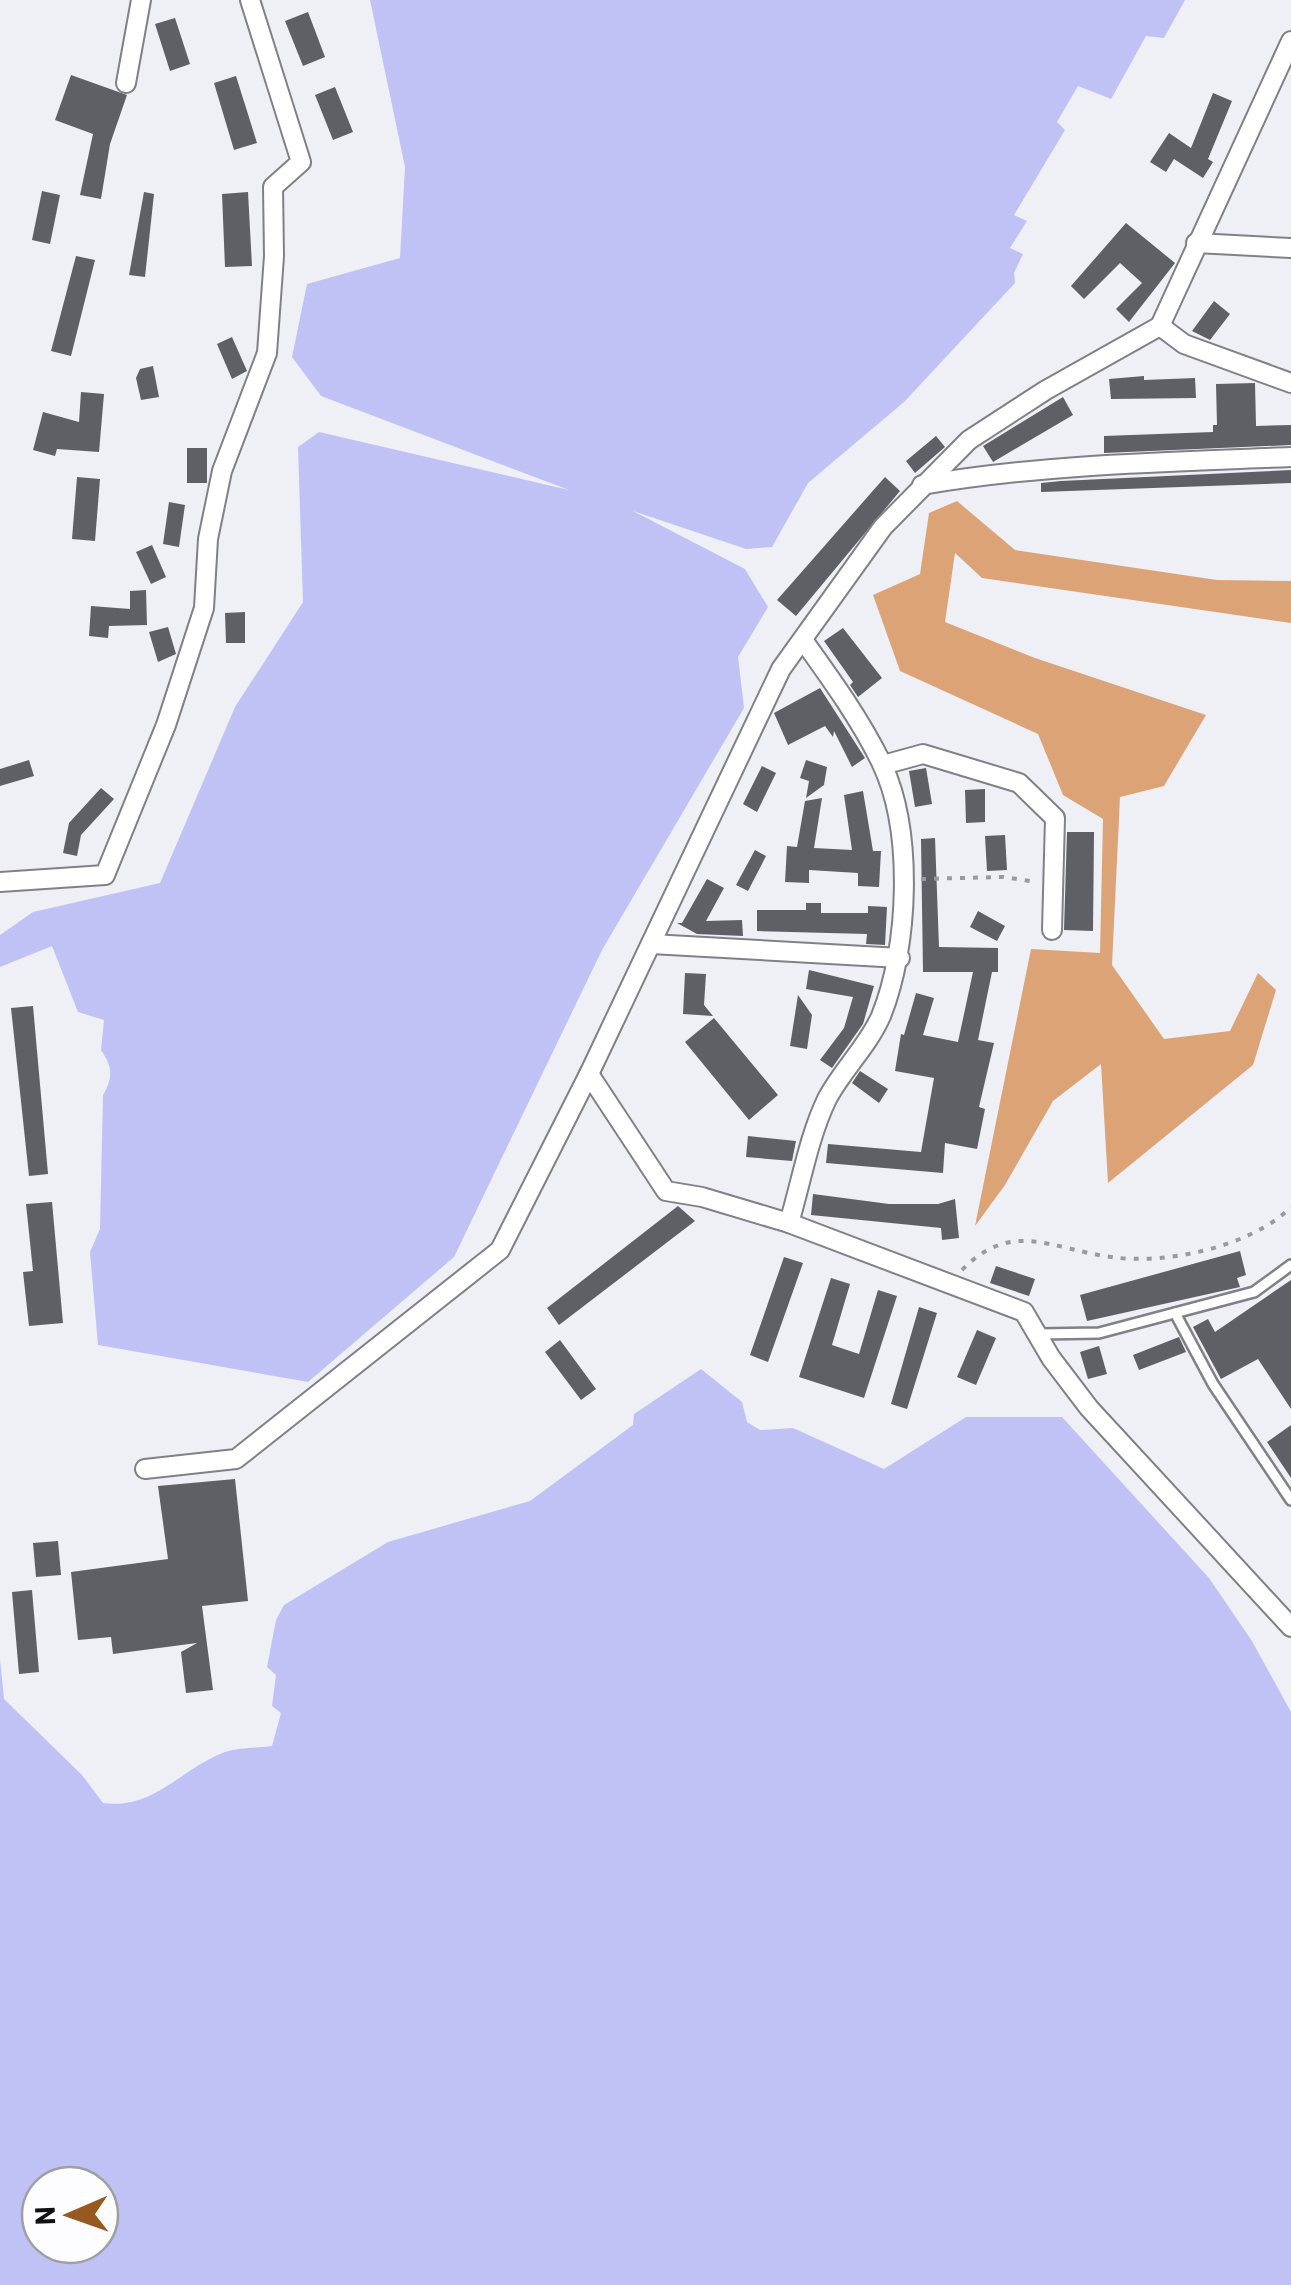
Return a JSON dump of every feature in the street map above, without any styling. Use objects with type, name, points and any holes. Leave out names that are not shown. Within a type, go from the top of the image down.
[{"type":"street","points":[[126,83],[140,0]]},
{"type":"street","points":[[0,882],[106,876],[166,725],[204,608],[208,539],[222,471],[267,353],[274,256],[273,187],[301,162],[250,0]]},
{"type":"street","points":[[146,1469],[236,1459],[500,1250],[589,1074],[781,669],[854,562],[922,485],[970,440],[1046,390],[1160,326],[1291,41]]},
{"type":"street","points":[[1196,243],[1291,248]]},
{"type":"street","points":[[1160,326],[1184,344],[1291,383]]},
{"type":"street","points":[[922,485],[988,474],[1083,466],[1291,457]]},
{"type":"street","points":[[789,1222],[826,1100],[879,1020],[900,958],[902,880],[902,838],[882,765],[803,640]]},
{"type":"street","points":[[882,765],[923,754],[1019,784],[1056,818],[1052,930]]},
{"type":"street","points":[[651,944],[900,958]]},
{"type":"street","points":[[589,1074],[666,1191],[702,1196],[789,1222],[1024,1312],[1089,1408],[1291,1627]]},
{"type":"lane","points":[[1036,1334],[1100,1334],[1174,1314],[1254,1292],[1291,1265]]},
{"type":"lane","points":[[1174,1314],[1213,1384],[1291,1500]]},
{"type":"path","points":[[902,880],[1003,876],[1054,885]]},
{"type":"path","points":[[953,1282],[988,1247],[1008,1240],[1037,1241],[1110,1257],[1145,1260],[1210,1247],[1254,1232],[1291,1208]]},
{"type":"shaded area","points":[[957,501],[1015,550],[1217,580],[1291,581],[1291,623],[982,578],[955,553],[945,622],[1035,658],[1206,715],[1164,786],[1120,797],[1112,965],[1164,1039],[1230,1031],[1258,973],[1276,990],[1253,1065],[1108,1183],[1101,1064],[1053,1101],[1005,1185],[975,1226],[1031,949],[1100,953],[1103,819],[1063,795],[1038,734],[900,671],[873,595],[920,574],[929,513]]},
{"type":"water","points":[[370,0],[1185,0],[1164,38],[1146,36],[1111,99],[1078,86],[1057,122],[1065,130],[1014,215],[1027,221],[1010,248],[1023,254],[1014,273],[1015,283],[904,402],[808,483],[772,547],[746,549],[633,511],[745,569],[768,607],[738,657],[744,708],[602,950],[454,1257],[308,1382],[98,1345],[90,1252],[100,1229],[103,1095],[110,1072],[101,1050],[104,1020],[78,1012],[52,946],[0,967],[0,935],[33,912],[160,883],[235,707],[303,602],[298,447],[319,432],[569,490],[321,396],[292,357],[307,284],[400,258],[405,167]]},
{"type":"water","points":[[701,1369],[742,1402],[747,1422],[760,1430],[793,1428],[884,1469],[966,1417],[1062,1417],[1209,1578],[1252,1641],[1291,1712],[1291,2285],[0,2285],[0,1659],[4,1699],[82,1775],[103,1803],[137,1800],[225,1752],[272,1746],[281,1713],[272,1706],[276,1675],[267,1667],[276,1620],[284,1605],[388,1542],[530,1501],[633,1425],[634,1414]]},
{"type":"building","points":[[308,12],[325,57],[303,66],[285,21]]},
{"type":"building","points":[[175,18],[190,64],[170,71],[155,24]]},
{"type":"building","points":[[71,75],[127,95],[110,144],[101,199],[80,195],[93,134],[55,120]]},
{"type":"building","points":[[236,76],[257,143],[234,150],[214,83]]},
{"type":"building","points":[[335,87],[353,132],[333,140],[315,95]]},
{"type":"building","points":[[1213,93],[1232,101],[1208,159],[1213,162],[1203,178],[1174,159],[1166,172],[1150,162],[1169,133],[1191,148]]},
{"type":"building","points":[[42,191],[60,195],[50,244],[32,240]]},
{"type":"building","points":[[144,192],[154,194],[145,277],[129,275]]},
{"type":"building","points":[[248,192],[252,266],[225,267],[222,194]]},
{"type":"building","points":[[1126,223],[1175,263],[1129,322],[1116,309],[1142,283],[1120,263],[1084,299],[1071,286]]},
{"type":"building","points":[[76,256],[95,260],[71,356],[51,351]]},
{"type":"building","points":[[1214,301],[1230,314],[1210,340],[1192,331]]},
{"type":"building","points":[[232,337],[247,371],[232,379],[217,344]]},
{"type":"building","points":[[153,366],[159,397],[141,400],[136,378],[140,369]]},
{"type":"building","points":[[1144,376],[1144,380],[1195,378],[1196,398],[1111,399],[1109,379]]},
{"type":"building","points":[[1255,383],[1256,426],[1291,425],[1291,445],[1104,453],[1104,436],[1213,432],[1213,425],[1217,425],[1216,384]]},
{"type":"building","points":[[81,392],[104,394],[99,452],[57,449],[55,456],[33,450],[43,412],[79,422]]},
{"type":"building","points":[[1063,397],[1073,415],[993,462],[983,446]]},
{"type":"building","points":[[936,436],[945,447],[915,473],[906,461]]},
{"type":"building","points":[[187,448],[207,448],[207,483],[187,483]]},
{"type":"building","points":[[1291,470],[1291,483],[1041,492],[1041,483],[1061,481]]},
{"type":"building","points":[[77,477],[100,479],[95,541],[72,539]]},
{"type":"building","points":[[885,477],[900,491],[796,616],[777,600]]},
{"type":"building","points":[[169,502],[185,505],[179,547],[163,544]]},
{"type":"building","points":[[152,545],[166,577],[151,584],[136,552]]},
{"type":"building","points":[[146,590],[147,625],[109,626],[108,638],[89,636],[91,606],[130,609],[130,591]]},
{"type":"building","points":[[245,612],[245,643],[226,643],[225,613]]},
{"type":"building","points":[[168,627],[176,654],[158,662],[149,632]]},
{"type":"building","points":[[843,628],[882,678],[858,697],[850,685],[853,682],[824,641]]},
{"type":"building","points":[[820,688],[865,758],[852,767],[834,731],[833,737],[825,726],[788,745],[774,713]]},
{"type":"building","points":[[29,760],[34,776],[0,786],[0,769]]},
{"type":"building","points":[[806,760],[827,767],[824,785],[806,798],[809,781],[800,778]]},
{"type":"building","points":[[762,766],[776,773],[757,812],[743,804]]},
{"type":"building","points":[[926,768],[932,804],[915,807],[909,771]]},
{"type":"building","points":[[101,788],[114,799],[81,835],[77,856],[63,853],[69,823]]},
{"type":"building","points":[[985,789],[985,822],[966,823],[965,790]]},
{"type":"building","points":[[863,791],[873,851],[881,851],[879,887],[858,886],[858,873],[809,870],[809,883],[785,882],[787,846],[797,847],[805,801],[822,798],[814,848],[852,850],[844,795]]},
{"type":"building","points":[[1067,832],[1094,832],[1093,931],[1064,930]]},
{"type":"building","points":[[1005,835],[1007,870],[987,871],[985,836]]},
{"type":"building","points":[[935,838],[939,947],[998,948],[998,972],[992,972],[978,1040],[994,1043],[979,1107],[985,1109],[977,1149],[945,1143],[943,1173],[826,1163],[828,1144],[921,1152],[934,1078],[895,1071],[901,1034],[904,1035],[916,993],[934,998],[923,1035],[958,1042],[973,972],[923,972],[921,839]]},
{"type":"building","points":[[755,850],[766,856],[748,891],[736,885]]},
{"type":"building","points":[[707,879],[724,888],[706,921],[742,920],[743,936],[697,934],[677,923],[682,923]]},
{"type":"building","points":[[806,903],[821,903],[821,913],[868,913],[868,906],[887,907],[885,945],[866,944],[867,934],[757,931],[757,910],[806,910]]},
{"type":"building","points":[[978,911],[1005,926],[997,941],[970,927]]},
{"type":"building","points":[[809,970],[874,986],[863,1024],[832,1068],[820,1060],[844,1028],[853,997],[806,989]]},
{"type":"building","points":[[685,973],[706,974],[704,1005],[713,1016],[683,1014]]},
{"type":"building","points":[[798,995],[812,1015],[807,1049],[790,1046]]},
{"type":"building","points":[[33,1006],[48,1174],[29,1176],[11,1008]]},
{"type":"building","points":[[714,1018],[778,1095],[749,1120],[685,1042]]},
{"type":"building","points":[[860,1071],[888,1089],[879,1103],[852,1083]]},
{"type":"building","points":[[748,1136],[796,1141],[792,1161],[746,1157]]},
{"type":"building","points":[[813,1194],[889,1204],[938,1204],[955,1199],[959,1238],[942,1240],[941,1228],[811,1215]]},
{"type":"building","points":[[52,1202],[63,1323],[29,1326],[23,1272],[33,1271],[26,1204]]},
{"type":"building","points":[[678,1206],[695,1221],[559,1325],[547,1308]]},
{"type":"building","points":[[1240,1251],[1246,1275],[1237,1278],[1240,1287],[1087,1321],[1080,1295]]},
{"type":"building","points":[[784,1257],[803,1263],[768,1362],[750,1355]]},
{"type":"building","points":[[996,1266],[1035,1279],[1029,1296],[990,1283]]},
{"type":"building","points":[[831,1278],[850,1284],[832,1345],[859,1354],[878,1290],[897,1296],[864,1398],[799,1377]]},
{"type":"building","points":[[1291,1280],[1291,1409],[1258,1359],[1221,1379],[1193,1327],[1208,1319],[1215,1332]]},
{"type":"building","points":[[919,1307],[937,1313],[907,1409],[891,1404]]},
{"type":"building","points":[[977,1330],[996,1338],[976,1385],[957,1377]]},
{"type":"building","points":[[1179,1337],[1186,1352],[1139,1370],[1133,1355]]},
{"type":"building","points":[[560,1340],[596,1389],[581,1400],[545,1352]]},
{"type":"building","points":[[1099,1346],[1107,1374],[1088,1379],[1080,1352]]},
{"type":"building","points":[[1291,1425],[1291,1478],[1267,1442]]},
{"type":"building","points":[[235,1479],[248,1601],[202,1606],[213,1690],[186,1693],[181,1652],[197,1643],[113,1654],[111,1637],[78,1640],[71,1572],[168,1559],[158,1486]]},
{"type":"building","points":[[58,1541],[61,1575],[36,1577],[33,1543]]},
{"type":"building","points":[[32,1590],[39,1672],[19,1674],[12,1592]]}]
